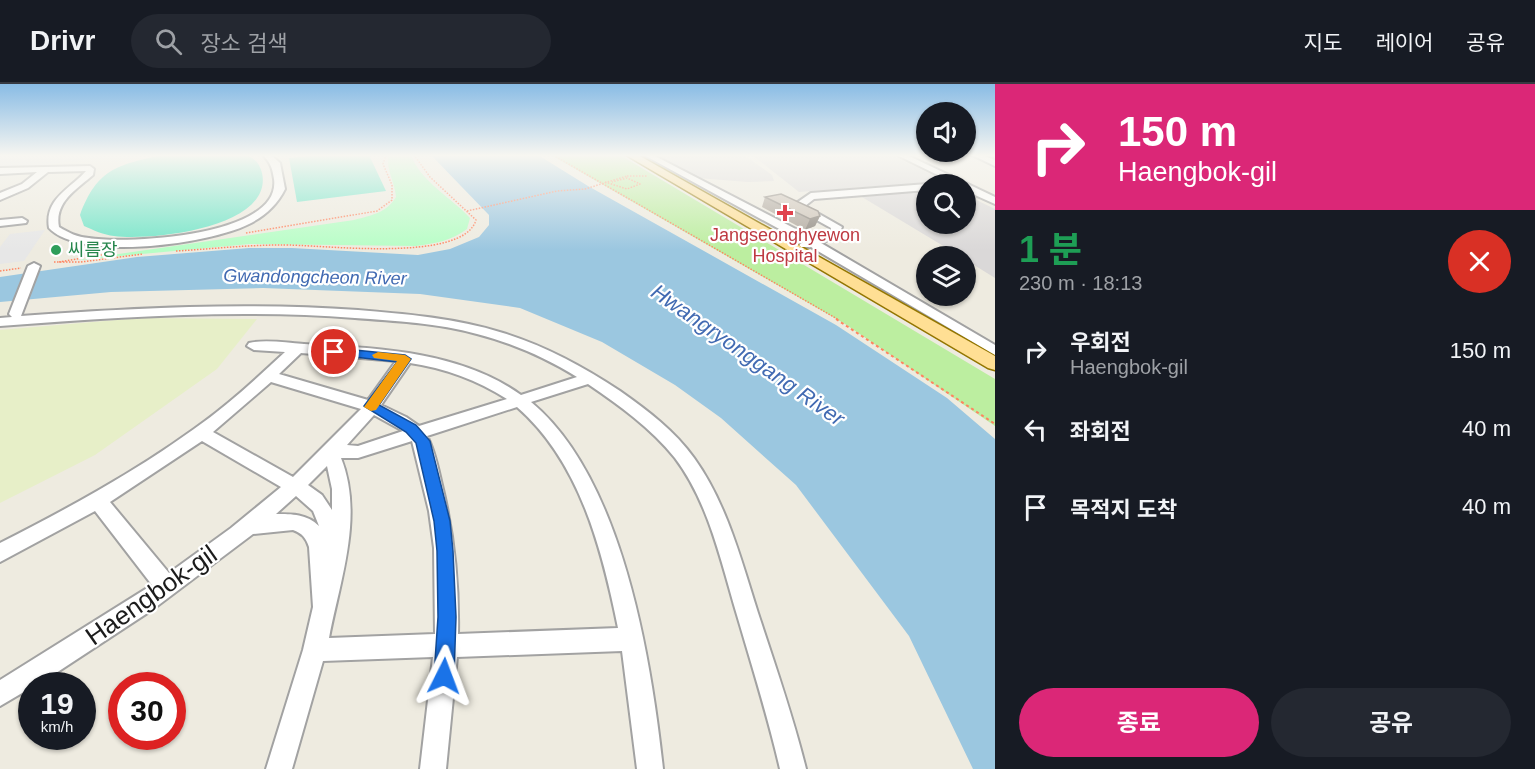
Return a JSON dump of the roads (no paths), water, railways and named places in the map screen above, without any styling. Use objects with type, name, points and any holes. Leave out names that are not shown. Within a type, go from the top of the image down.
[{"type":"main road","points":[[689,187],[995,364]]},
{"type":"street","points":[[0,197],[9,191],[23,187]]},
{"type":"street","points":[[75,187],[56,205],[52,219],[57,232],[89,241],[148,242],[223,230],[260,213],[271,203],[280,187]]},
{"type":"street","points":[[709,187],[813,243],[995,351]]},
{"type":"street","points":[[795,247],[813,243],[834,234],[837,227],[798,206],[811,196],[916,188]]},
{"type":"street","points":[[976,192],[995,201]]},
{"type":"street","points":[[0,224],[22,221]]},
{"type":"street","points":[[16,314],[34,266]]},
{"type":"street","points":[[0,322],[163,310],[296,310],[399,318],[441,323],[495,334],[557,359],[591,378],[663,433],[681,453],[699,481],[730,558],[793,769]]},
{"type":"street","points":[[254,346],[440,364],[468,373],[498,387],[539,417],[560,442],[584,487],[621,588],[646,724],[650,769]]},
{"type":"street","points":[[0,553],[98,501],[201,433],[297,349]]},
{"type":"street","name":"Haengbok-gil","points":[[0,694],[98,634],[246,527],[295,486],[330,451],[371,406],[405,359]]},
{"type":"street","points":[[268,376],[371,406],[411,428],[423,441],[442,521],[447,606],[441,713],[432,769]]},
{"type":"street","points":[[279,769],[315,650],[340,533],[341,506],[338,473],[330,451],[358,452],[591,378]]},
{"type":"street","points":[[201,433],[295,486],[320,504],[330,527],[331,553],[324,608]]},
{"type":"street","points":[[98,501],[165,586]]},
{"type":"street","points":[[246,527],[275,520],[292,520],[310,527],[315,532],[319,546],[324,608]]},
{"type":"street","points":[[315,650],[632,639]]},
{"type":"water","points":[[462,187],[590,187],[836,325],[947,398],[995,439],[995,769],[973,769],[909,636],[796,485],[721,418],[675,385],[602,342],[520,308],[420,294],[263,288],[111,292],[0,302],[0,277],[137,257],[249,248],[418,255],[450,249],[479,237],[489,225],[489,215]]},
{"type":"place","name":"Jangseonghyewon Hospital","points":[[785,213]]},
{"type":"place","name":"씨름장","points":[[56,250]]},
{"type":"water label","name":"Gwandongcheon River","points":[[315,277]]},
{"type":"water label","name":"Hwangryonggang River","points":[[748,355]]}]
